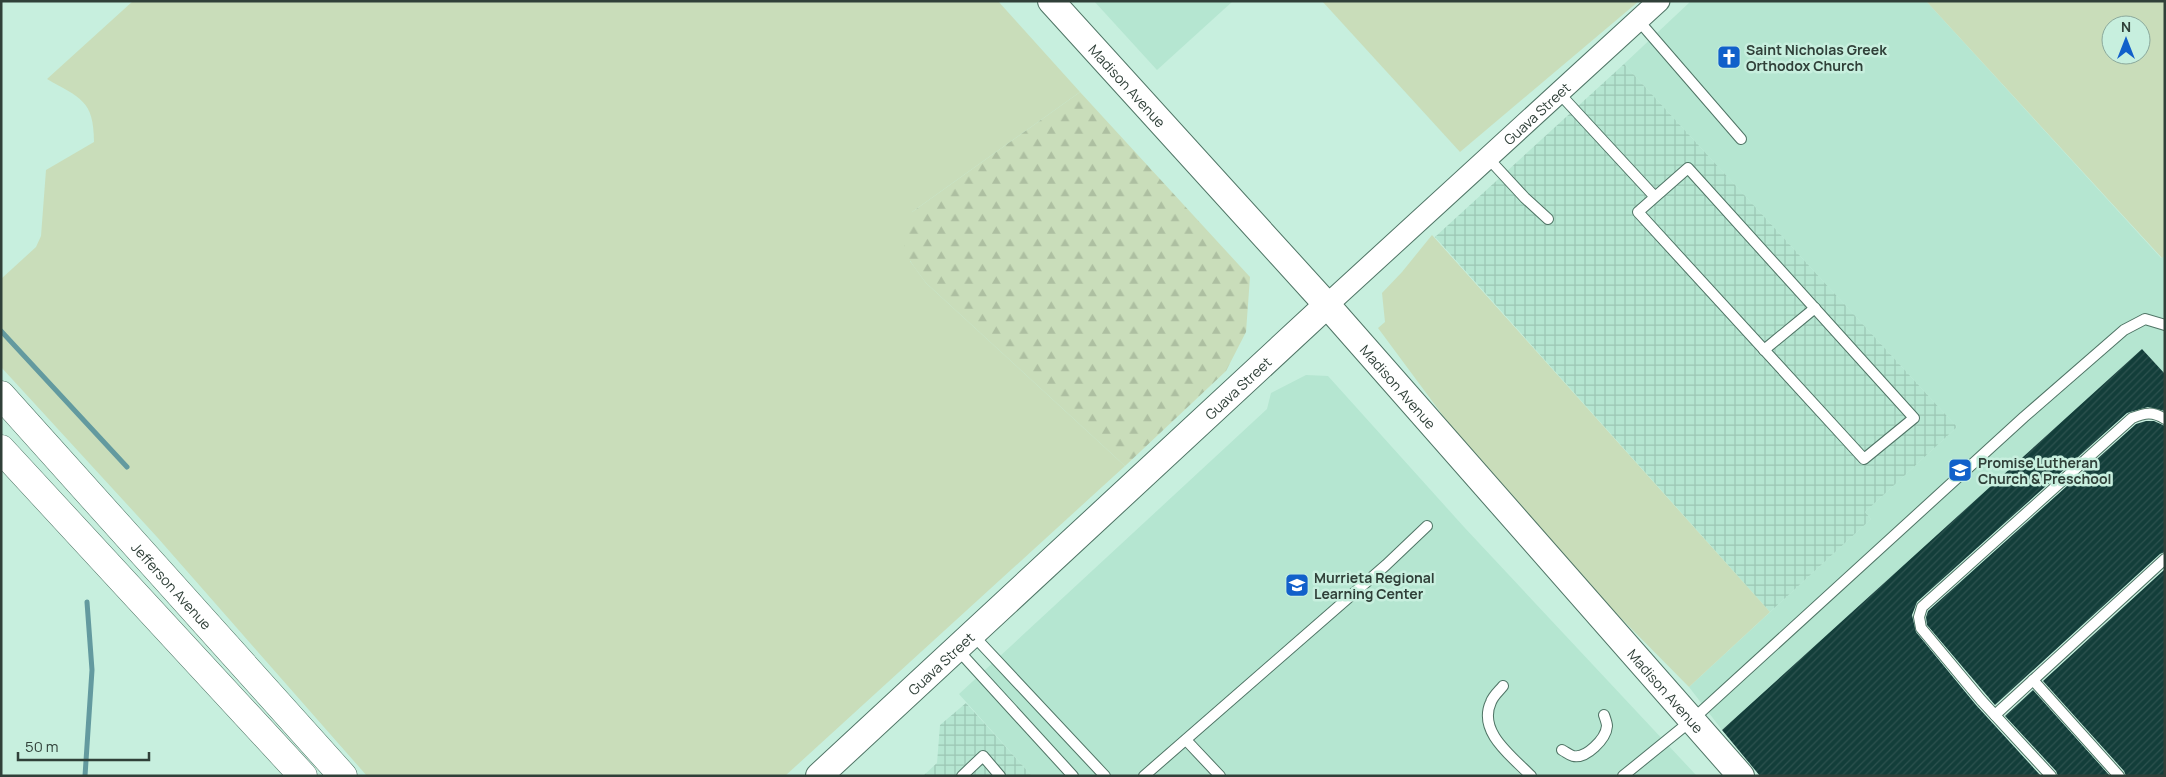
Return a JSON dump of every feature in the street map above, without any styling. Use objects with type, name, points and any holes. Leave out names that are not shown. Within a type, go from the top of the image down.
[{"type":"main road","name":"Jefferson Avenue","points":[[1,395],[343,776]]},
{"type":"main road","points":[[1,449],[303,776]]},
{"type":"street","name":"Madison Avenue","points":[[1051,1],[1327,305],[1741,776]]},
{"type":"street","name":"Guava Street","points":[[819,776],[1327,305],[1659,1]]},
{"type":"lane","points":[[1638,20],[1741,139]]},
{"type":"lane","points":[[1559,93],[1656,196]]},
{"type":"lane","points":[[1488,158],[1525,198],[1548,219]]},
{"type":"lane","points":[[1688,168],[1914,418],[1864,459],[1638,212],[1656,196],[1688,168]]},
{"type":"lane","points":[[1764,350],[1814,308]]},
{"type":"lane","points":[[1623,776],[1692,720],[2024,417],[2124,330],[2145,319],[2165,325]]},
{"type":"lane","points":[[2051,776],[1995,715],[1921,628],[1919,617],[1922,607],[2132,418],[2146,413],[2155,413],[2165,419]]},
{"type":"lane","points":[[1144,776],[1386,565],[1427,526]]},
{"type":"lane","points":[[1995,715],[2165,559]]},
{"type":"lane","points":[[964,642],[1073,776]]},
{"type":"lane","points":[[964,642],[1105,776]]},
{"type":"lane","points":[[2033,680],[2119,776]]},
{"type":"lane","points":[[1503,686],[1491,701],[1488,715],[1491,731],[1500,745],[1531,776]]},
{"type":"lane","points":[[1562,750],[1571,756],[1580,756],[1592,749],[1602,738],[1607,727],[1604,715]]},
{"type":"lane","points":[[1186,740],[1220,776]]},
{"type":"lane","points":[[962,776],[983,756],[1000,776]]},
{"type":"shaded area","points":[[1094,1],[1233,1],[1157,70]]},
{"type":"shaded area","points":[[1691,1],[1926,1],[2161,258],[2165,255],[2165,374],[2142,349],[1722,730],[1689,687],[1871,519],[1865,512],[1957,427],[1624,64]]},
{"type":"shaded area","points":[[1624,64],[1957,427],[1865,512],[1871,519],[1770,612],[1435,237]]},
{"type":"shaded area","name":"Murrieta Regional Learning Center","points":[[1306,375],[1328,376],[1464,527],[1696,775],[1032,776],[959,694],[1267,409],[1271,393]]},
{"type":"shaded area","points":[[966,703],[1032,776],[923,776],[937,763],[940,725]]},
{"type":"green space","points":[[133,1],[998,1],[1080,92],[912,212],[910,261],[926,283],[1125,466],[785,776],[367,776],[157,537],[1,367],[1,279],[36,247],[41,236],[46,170],[94,142],[91,117],[83,102],[47,79]]},
{"type":"green space","points":[[1322,1],[1639,1],[1460,152]]},
{"type":"green space","points":[[1926,1],[2165,1],[2165,255],[2162,258]]},
{"type":"green space","points":[[1080,92],[1250,277],[1246,332],[1226,371],[1125,466],[926,283],[908,257],[904,243],[904,234],[912,212]]},
{"type":"green space","points":[[1432,235],[1770,612],[1689,687],[1601,598],[1475,459],[1378,328],[1385,322],[1382,293]]},
{"type":"building","points":[[2142,349],[2165,374],[2165,411],[2148,407],[2127,413],[1917,602],[1912,615],[1916,632],[1976,705],[2041,776],[1760,776],[1722,730]]},
{"type":"building","points":[[2154,421],[2165,426],[2165,552],[2160,554],[1995,705],[1927,625],[1926,617],[1928,611],[2136,424]]},
{"type":"building","points":[[2165,569],[2165,776],[2126,776],[2124,771],[2043,681]]},
{"type":"building","points":[[2033,690],[2110,776],[2058,776],[2056,771],[2005,716]]},
{"type":"waterway","points":[[1,331],[127,467]]},
{"type":"waterway","points":[[85,776],[92,670],[87,602]]},
{"type":"place","name":"Saint Nicholas Greek Orthodox Church","points":[[1729,57]]},
{"type":"place","name":"Promise Lutheran Church & Preschool","points":[[1960,470]]},
{"type":"place","name":"Murrieta Regional Learning Center","points":[[1297,585]]}]
